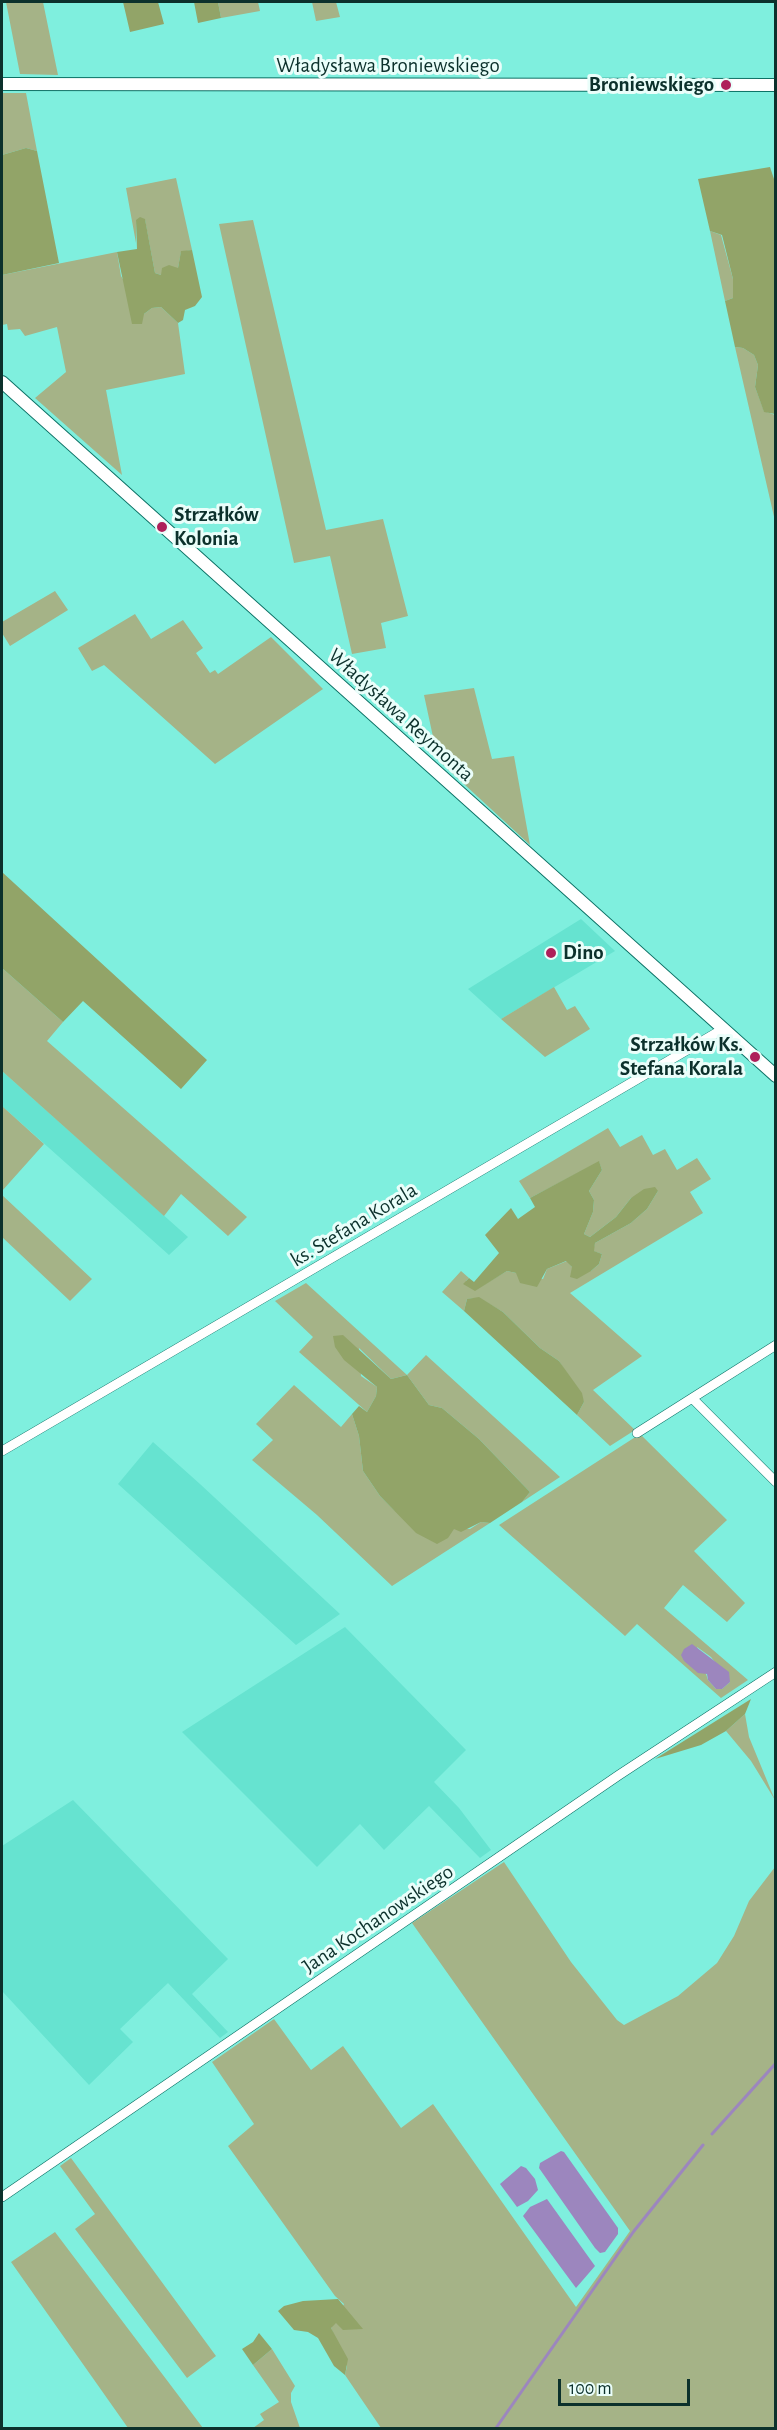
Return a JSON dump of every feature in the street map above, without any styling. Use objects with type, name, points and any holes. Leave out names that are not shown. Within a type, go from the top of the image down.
[{"type":"street","name":"Władysława Broniewskiego","points":[[2,84],[776,85]]},
{"type":"street","name":"Władysława Reymonta","points":[[2,382],[776,1076]]},
{"type":"street","name":"ks. Stefana Korala","points":[[2,1451],[723,1029]]},
{"type":"street","points":[[637,1433],[776,1346]]},
{"type":"street","points":[[693,1399],[776,1482]]},
{"type":"street","name":"Jana Kochanowskiego","points":[[2,2197],[618,1776],[776,1672]]},
{"type":"shaded area","points":[[6,2],[43,2],[58,75],[20,74]]},
{"type":"shaded area","points":[[123,2],[158,2],[164,24],[130,32]]},
{"type":"shaded area","points":[[194,2],[218,2],[221,18],[198,23]]},
{"type":"shaded area","points":[[218,2],[258,2],[260,11],[221,18]]},
{"type":"shaded area","points":[[312,2],[336,2],[340,17],[316,21]]},
{"type":"shaded area","points":[[2,93],[26,93],[37,151],[26,148],[2,155]]},
{"type":"shaded area","points":[[26,148],[37,151],[59,263],[2,275],[2,155]]},
{"type":"shaded area","points":[[770,167],[776,185],[775,414],[764,412],[755,387],[758,365],[754,355],[743,348],[735,347],[725,301],[733,298],[733,279],[722,235],[710,231],[698,179]]},
{"type":"shaded area","points":[[176,178],[192,250],[181,252],[178,268],[161,275],[155,273],[145,220],[136,220],[136,243],[126,188]]},
{"type":"shaded area","points":[[140,217],[145,219],[155,273],[161,275],[162,268],[169,265],[178,268],[181,251],[192,250],[202,297],[195,306],[185,310],[183,320],[178,323],[161,307],[152,308],[144,314],[142,324],[132,324],[117,252],[137,249],[136,220]]},
{"type":"shaded area","points":[[253,220],[326,530],[383,519],[408,616],[381,623],[386,648],[352,654],[330,556],[294,563],[219,224]]},
{"type":"shaded area","points":[[710,231],[721,235],[733,279],[733,298],[725,301]]},
{"type":"shaded area","points":[[117,252],[121,276],[144,314],[152,308],[161,307],[178,323],[185,374],[106,390],[122,475],[35,398],[66,372],[57,327],[25,336],[20,329],[8,330],[7,324],[2,325],[2,275]]},
{"type":"shaded area","points":[[735,347],[743,348],[754,355],[758,365],[755,387],[764,411],[775,415],[775,521]]},
{"type":"shaded area","points":[[55,591],[68,610],[10,646],[2,633],[2,622]]},
{"type":"shaded area","points":[[135,614],[151,639],[183,620],[203,648],[196,653],[210,673],[215,670],[218,674],[271,637],[323,689],[215,764],[104,665],[92,671],[78,648]]},
{"type":"shaded area","points":[[474,688],[492,759],[514,756],[530,845],[438,760],[424,695]]},
{"type":"shaded area","points":[[2,872],[207,1060],[181,1089],[83,1001],[63,1022],[2,968]]},
{"type":"shaded area","points":[[581,919],[615,951],[501,1019],[468,989]]},
{"type":"shaded area","points":[[2,968],[63,1022],[47,1041],[247,1217],[228,1236],[181,1194],[164,1216],[2,1071]]},
{"type":"shaded area","points":[[554,987],[567,1010],[575,1006],[590,1029],[545,1057],[501,1019]]},
{"type":"shaded area","points":[[2,1071],[188,1237],[169,1255],[2,1106]]},
{"type":"shaded area","points":[[2,1106],[44,1144],[2,1191]]},
{"type":"shaded area","points":[[608,1128],[620,1147],[642,1135],[653,1155],[665,1149],[677,1170],[697,1158],[711,1179],[690,1192],[703,1213],[570,1293],[642,1356],[593,1390],[635,1430],[610,1446],[577,1415],[584,1402],[559,1361],[540,1348],[503,1312],[479,1298],[467,1299],[464,1311],[442,1292],[461,1271],[469,1278],[466,1281],[480,1287],[507,1271],[543,1279],[547,1269],[567,1261],[572,1267],[591,1271],[599,1264],[602,1254],[593,1251],[595,1243],[631,1223],[647,1209],[658,1191],[631,1198],[616,1217],[590,1237],[584,1234],[593,1212],[594,1200],[589,1191],[602,1170],[599,1162],[530,1198],[519,1181]]},
{"type":"shaded area","points":[[599,1161],[602,1170],[589,1191],[594,1200],[593,1212],[584,1234],[590,1237],[616,1217],[631,1198],[644,1189],[655,1187],[658,1191],[647,1209],[631,1223],[595,1243],[594,1251],[602,1254],[599,1264],[577,1279],[570,1277],[572,1267],[566,1261],[547,1269],[537,1287],[520,1283],[516,1273],[507,1271],[475,1291],[463,1284],[469,1278],[474,1282],[499,1253],[485,1235],[511,1208],[518,1219],[535,1207],[530,1198]]},
{"type":"shaded area","points":[[2,1195],[92,1279],[70,1301],[2,1237]]},
{"type":"shaded area","points":[[306,1283],[407,1375],[391,1379],[359,1348],[361,1376],[377,1387],[376,1396],[367,1412],[299,1352],[313,1337],[275,1301]]},
{"type":"shaded area","points":[[479,1297],[503,1312],[540,1348],[559,1361],[582,1393],[584,1402],[577,1415],[464,1311],[467,1299]]},
{"type":"shaded area","points":[[343,1335],[391,1379],[407,1375],[429,1405],[442,1408],[479,1439],[530,1492],[522,1502],[490,1523],[481,1522],[461,1532],[454,1529],[448,1538],[437,1544],[416,1533],[380,1496],[363,1471],[359,1436],[352,1414],[359,1406],[367,1412],[376,1396],[377,1387],[344,1360],[335,1347],[333,1336]]},
{"type":"shaded area","points":[[426,1355],[560,1477],[522,1502],[530,1492],[479,1439],[442,1408],[429,1405],[407,1375]]},
{"type":"shaded area","points":[[294,1385],[341,1427],[352,1414],[359,1436],[363,1471],[380,1496],[394,1510],[454,1529],[470,1529],[481,1522],[490,1523],[392,1586],[317,1515],[252,1460],[273,1440],[256,1424]]},
{"type":"shaded area","points":[[640,1434],[727,1520],[694,1551],[745,1603],[727,1622],[683,1585],[664,1608],[748,1680],[721,1698],[637,1624],[625,1636],[499,1525]],"holes":[[[697,1647],[711,1657],[730,1682],[722,1689],[716,1689],[708,1680]]]},
{"type":"shaded area","points":[[153,1442],[340,1614],[296,1645],[118,1484]]},
{"type":"shaded area","points":[[345,1627],[466,1750],[434,1782],[459,1808],[491,1850],[480,1858],[429,1806],[384,1850],[360,1824],[317,1867],[182,1732]]},
{"type":"shaded area","points":[[692,1644],[729,1672],[730,1682],[722,1689],[716,1689],[708,1680],[707,1674],[698,1673],[684,1661],[681,1655],[684,1649]]},
{"type":"shaded area","points":[[751,1699],[745,1714],[726,1731],[701,1745],[655,1759]]},
{"type":"shaded area","points":[[745,1714],[749,1737],[775,1800],[751,1761],[726,1731]]},
{"type":"shaded area","points":[[73,1800],[228,1959],[192,1994],[228,2032],[220,2038],[168,1983],[120,2029],[133,2042],[89,2085],[2,1991],[2,1846]]},
{"type":"shaded area","points":[[504,1862],[571,1962],[617,2020],[624,2025],[678,1996],[717,1963],[734,1936],[749,1901],[775,1867],[775,2428],[381,2428],[345,2375],[347,2366],[331,2328],[344,2304],[335,2296],[228,2146],[254,2124],[212,2062],[274,2019],[311,2070],[343,2046],[401,2128],[433,2104],[576,2307],[630,2231],[412,1923]]},
{"type":"shaded area","points":[[561,2151],[564,2152],[618,2228],[618,2234],[605,2252],[600,2253],[595,2248],[539,2168],[540,2163]]},
{"type":"shaded area","points":[[71,2158],[216,2356],[187,2378],[75,2229],[95,2214],[60,2166]]},
{"type":"shaded area","points":[[521,2166],[526,2168],[535,2179],[538,2190],[528,2201],[517,2207],[500,2184]]},
{"type":"shaded area","points":[[547,2199],[595,2266],[576,2288],[523,2216],[530,2207]]},
{"type":"shaded area","points":[[55,2232],[203,2428],[128,2428],[11,2262]]},
{"type":"shaded area","points":[[338,2299],[363,2329],[343,2330],[336,2323],[331,2328],[348,2359],[345,2375],[334,2366],[318,2338],[308,2332],[294,2330],[278,2311],[284,2306],[303,2301]]},
{"type":"shaded area","points":[[259,2333],[272,2349],[253,2365],[242,2349],[253,2342]]},
{"type":"shaded area","points":[[272,2349],[295,2386],[291,2393],[291,2402],[300,2428],[253,2428],[264,2420],[260,2414],[279,2402],[253,2365]]},
{"type":"waterway","points":[[712,2134],[776,2063]]},
{"type":"waterway","points":[[496,2428],[634,2231],[703,2145]]},
{"type":"place","name":"Broniewskiego","points":[[726,85]]},
{"type":"place","name":"Strzałków Kolonia","points":[[162,527]]},
{"type":"place","name":"Dino","points":[[551,953]]},
{"type":"place","name":"Strzałków Ks. Stefana Korala","points":[[755,1057]]}]
